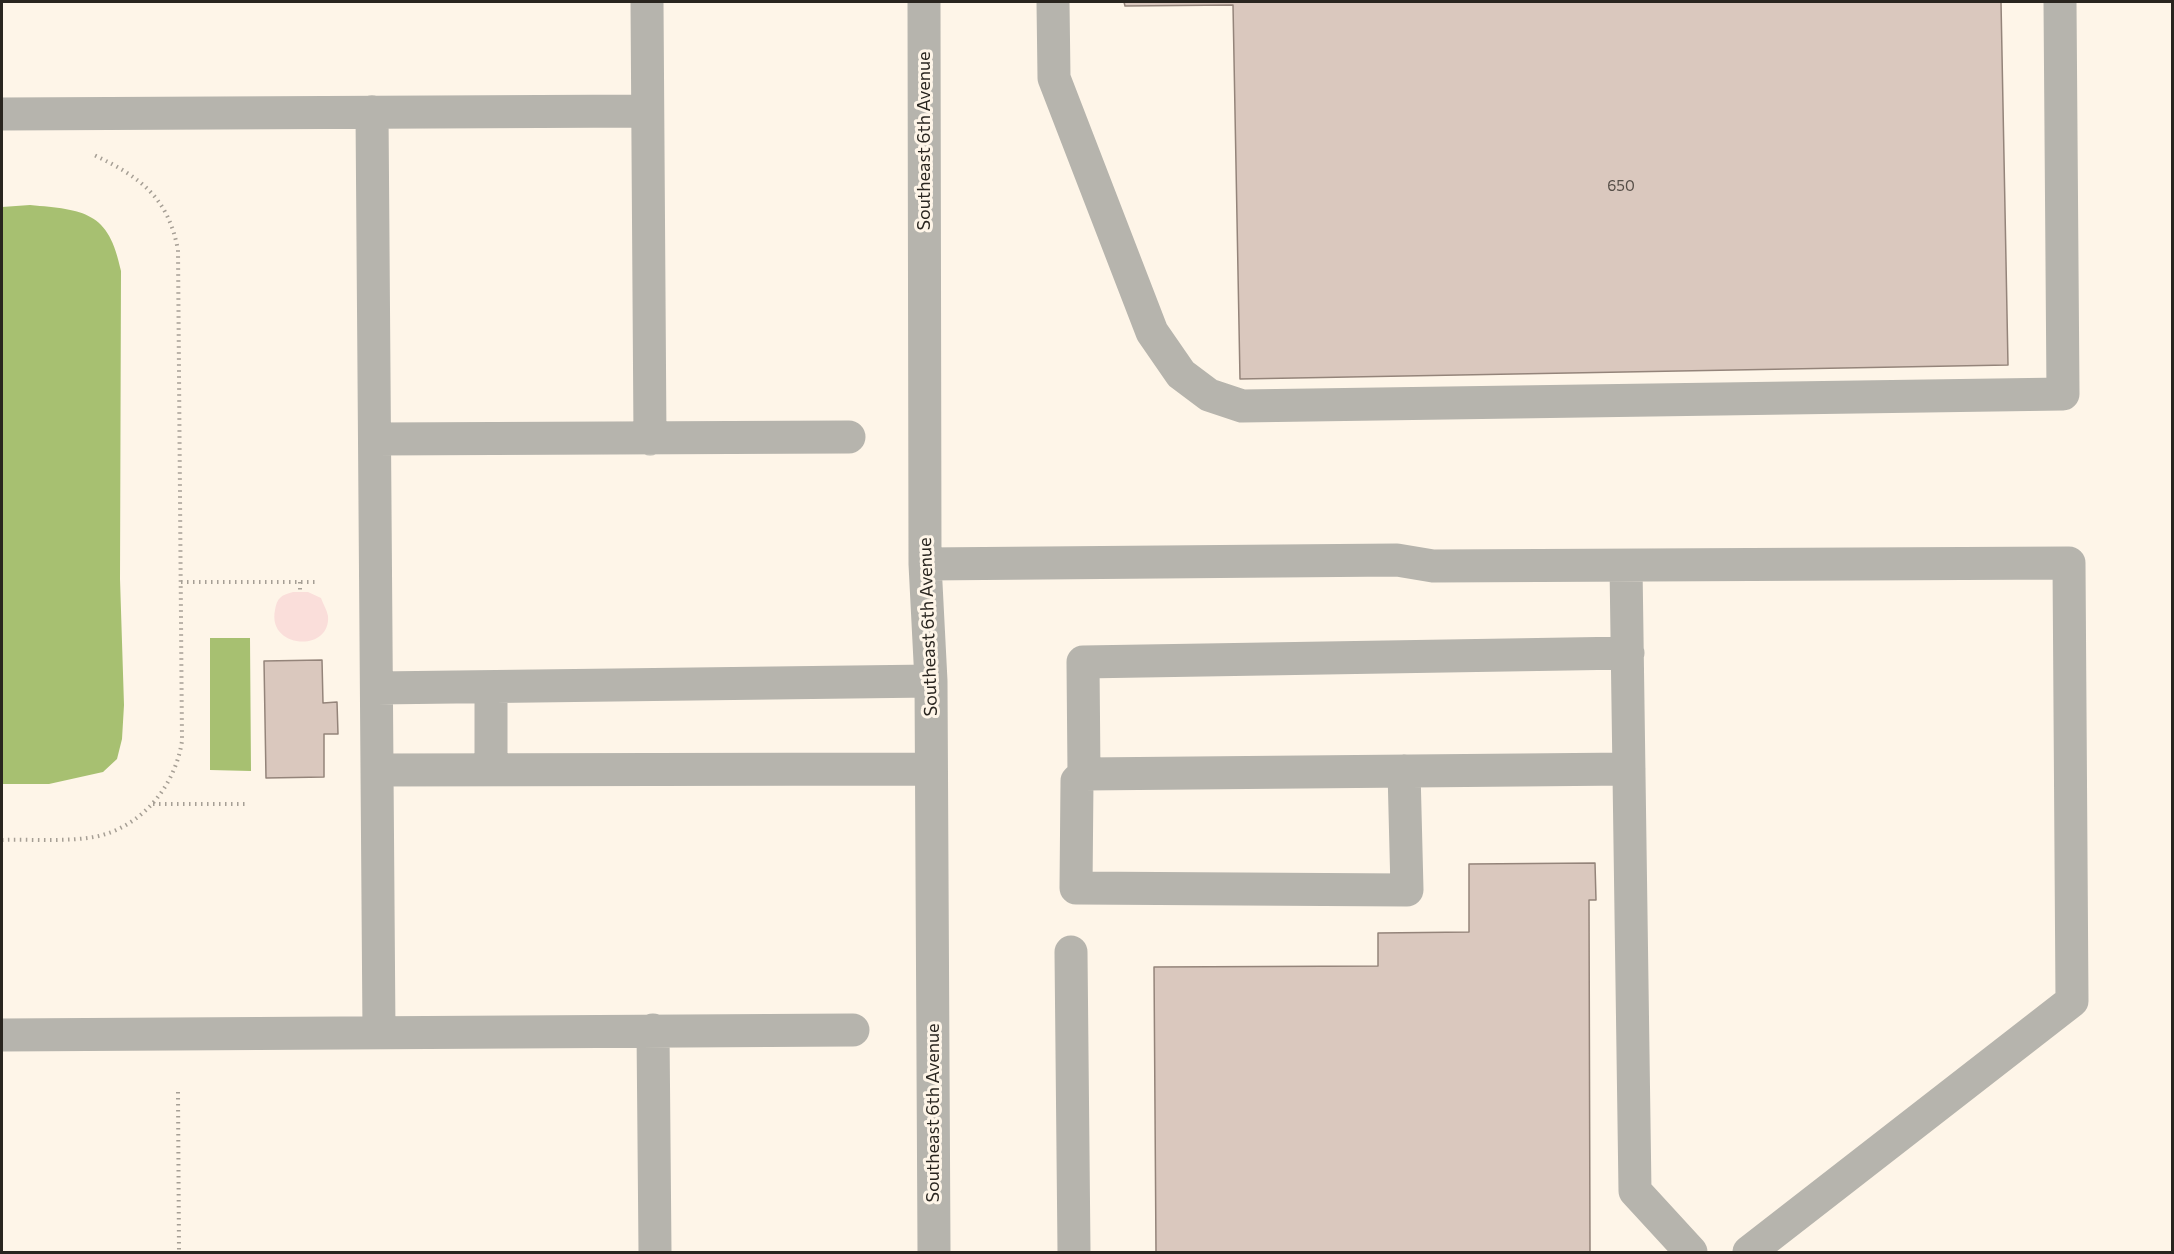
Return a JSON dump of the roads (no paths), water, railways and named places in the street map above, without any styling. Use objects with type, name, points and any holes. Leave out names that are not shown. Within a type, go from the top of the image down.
[{"type":"street","points":[[647,2],[650,439]]},
{"type":"street","name":"Southeast 6th Avenue","points":[[924,2],[925,564],[931,681],[934,1252]]},
{"type":"street","points":[[1053,2],[1054,78],[1152,332],[1181,374],[1209,395],[1242,406],[2063,394],[2060,2]]},
{"type":"street","points":[[2,114],[647,111]]},
{"type":"street","points":[[372,112],[379,1033]]},
{"type":"street","points":[[375,439],[849,437]]},
{"type":"street","points":[[925,564],[1397,560],[1432,566],[2069,563],[2072,1001],[1749,1252]]},
{"type":"street","points":[[1626,566],[1635,1191],[1691,1252]]},
{"type":"street","points":[[1084,774],[1083,662],[1628,653]]},
{"type":"street","points":[[377,688],[931,681]]},
{"type":"street","points":[[491,687],[491,769]]},
{"type":"street","points":[[378,770],[931,769]]},
{"type":"street","points":[[1404,771],[1407,890],[1076,888],[1077,781],[1084,774],[1404,771],[1629,769]]},
{"type":"street","points":[[1071,952],[1074,1252]]},
{"type":"street","points":[[653,1030],[655,1252]]},
{"type":"street","points":[[2,1035],[853,1030]]}]
